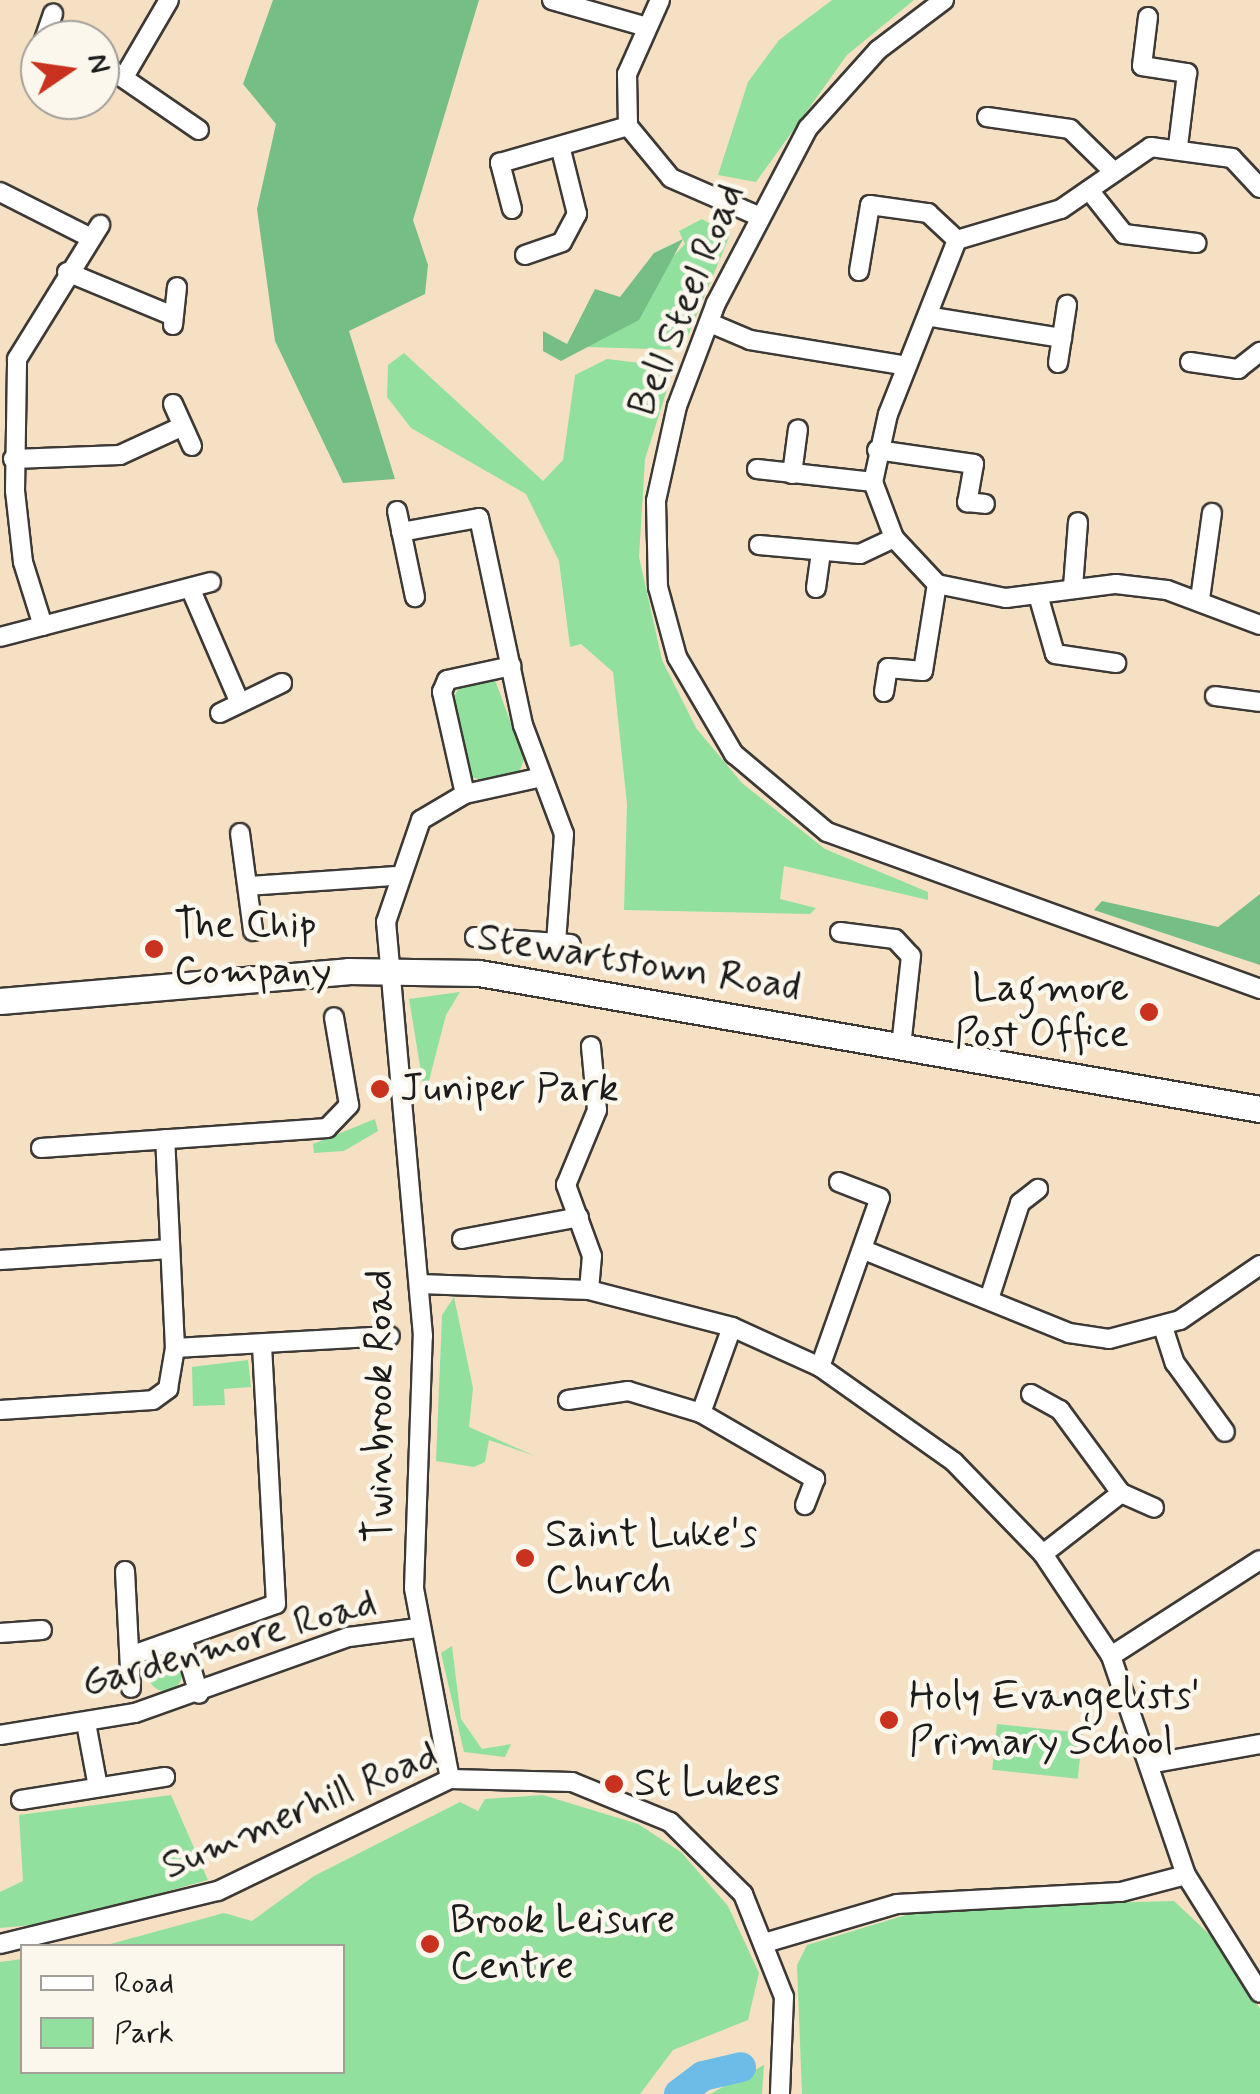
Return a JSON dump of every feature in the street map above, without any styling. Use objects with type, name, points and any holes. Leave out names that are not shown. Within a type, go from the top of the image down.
[{"type":"main road","name":"Stewartstown Road","points":[[0,1001],[386,970],[558,981],[1260,1110]]},
{"type":"street","points":[[124,77],[169,0]]},
{"type":"street","points":[[552,0],[643,26]]},
{"type":"street","points":[[660,0],[643,26],[627,74],[628,126],[670,178],[756,215]]},
{"type":"street","name":"Bell Steel Road","points":[[944,0],[848,79],[782,163],[710,323],[665,453],[655,549],[677,656],[734,754],[798,812],[864,850],[1260,990]]},
{"type":"street","points":[[1148,17],[1142,66],[1186,73],[1178,146]]},
{"type":"street","points":[[120,74],[203,130]]},
{"type":"street","points":[[987,117],[1070,129],[1112,170]]},
{"type":"street","points":[[512,209],[500,163],[628,126]]},
{"type":"street","points":[[525,256],[562,242],[577,214],[560,146]]},
{"type":"street","points":[[1260,188],[1254,166],[1178,146],[1152,146],[1061,208],[957,240],[938,271],[932,317],[907,366],[877,450],[874,482],[894,538],[937,584],[970,596],[1038,596],[1073,587],[1116,584],[1200,599],[1260,624]]},
{"type":"street","points":[[1089,190],[1124,234],[1196,243]]},
{"type":"street","points":[[0,192],[94,231],[9,355],[13,459],[8,491],[43,626]]},
{"type":"street","points":[[860,271],[870,205],[928,213],[957,240]]},
{"type":"street","points":[[67,272],[172,321],[178,286]]},
{"type":"street","points":[[1058,363],[1067,304]]},
{"type":"street","points":[[932,317],[1062,338]]},
{"type":"street","points":[[710,323],[750,340],[907,366]]},
{"type":"street","points":[[1190,362],[1238,369],[1260,352]]},
{"type":"street","points":[[174,404],[192,446]]},
{"type":"street","points":[[13,459],[120,455],[181,427]]},
{"type":"street","points":[[792,474],[798,430]]},
{"type":"street","points":[[877,450],[974,464],[967,502],[984,504]]},
{"type":"street","points":[[757,469],[874,482]]},
{"type":"street","points":[[397,511],[415,597]]},
{"type":"street","points":[[401,532],[478,512],[511,666],[542,777],[564,834],[563,943],[474,938]]},
{"type":"street","points":[[1200,599],[1212,513]]},
{"type":"street","points":[[1073,587],[1078,522]]},
{"type":"street","points":[[760,545],[860,554],[894,538]]},
{"type":"street","points":[[816,588],[821,553]]},
{"type":"street","points":[[0,637],[211,582]]},
{"type":"street","points":[[884,692],[888,668],[923,671],[937,584]]},
{"type":"street","points":[[191,590],[240,703]]},
{"type":"street","points":[[1038,596],[1054,654],[1116,663]]},
{"type":"street","points":[[465,794],[442,692],[448,680],[511,666]]},
{"type":"street","points":[[220,713],[282,683]]},
{"type":"street","points":[[1215,696],[1260,702]]},
{"type":"street","name":"Twinbrook Road","points":[[450,1779],[418,1628],[419,1284],[386,970],[395,876],[421,820],[465,794],[542,777]]},
{"type":"street","points":[[240,833],[253,931]]},
{"type":"street","points":[[248,886],[395,876]]},
{"type":"street","points":[[840,932],[895,939],[911,956],[902,1046]]},
{"type":"street","points":[[41,1148],[340,1121],[349,1106],[334,1017]]},
{"type":"street","points":[[337,1044],[358,1040]]},
{"type":"street","points":[[589,1290],[592,1256],[566,1185],[597,1110],[591,1046]]},
{"type":"street","points":[[0,1410],[153,1400],[168,1389],[175,1348],[165,1139]]},
{"type":"street","points":[[820,1367],[880,1198],[839,1182]]},
{"type":"street","points":[[990,1296],[1020,1203],[1038,1189]]},
{"type":"street","points":[[462,1239],[579,1217]]},
{"type":"street","points":[[0,1260],[169,1249]]},
{"type":"street","points":[[864,1250],[990,1296],[1069,1334],[1109,1339],[1163,1326],[1260,1265]]},
{"type":"street","points":[[419,1284],[589,1290],[732,1326],[820,1367],[954,1462],[1043,1554],[1111,1656],[1154,1763],[1186,1875],[1260,1993]]},
{"type":"street","points":[[700,1412],[732,1326]]},
{"type":"street","points":[[1163,1326],[1175,1363],[1225,1432]]},
{"type":"street","points":[[175,1348],[390,1336]]},
{"type":"street","points":[[130,1656],[183,1641],[276,1604],[262,1344]]},
{"type":"street","points":[[568,1400],[628,1391],[700,1412],[815,1479],[806,1505]]},
{"type":"street","points":[[1031,1394],[1060,1410],[1121,1493],[1154,1508]]},
{"type":"street","points":[[1043,1554],[1121,1493]]},
{"type":"street","points":[[1111,1656],[1260,1560]]},
{"type":"street","points":[[124,1570],[131,1688]]},
{"type":"street","name":"Gardenmore Road","points":[[0,1735],[86,1723],[200,1694],[350,1637],[418,1628]]},
{"type":"street","points":[[0,1633],[42,1630]]},
{"type":"street","points":[[183,1641],[200,1694]]},
{"type":"street","points":[[86,1723],[98,1787]]},
{"type":"street","points":[[1154,1763],[1260,1743]]},
{"type":"street","points":[[21,1800],[166,1777]]},
{"type":"street","name":"Summerhill Road","points":[[0,1944],[218,1891],[450,1779],[558,1780],[620,1794],[716,1862],[768,1942],[786,2017],[780,2094]]},
{"type":"street","points":[[768,1942],[897,1904],[1120,1892],[1186,1875]]},
{"type":"green space","points":[[273,0],[479,0],[413,220],[428,265],[425,294],[349,331],[395,479],[343,483],[275,341],[257,209],[276,124],[243,84]]},
{"type":"green space","points":[[832,0],[914,0],[847,55],[756,182],[718,175],[748,82],[779,40]]},
{"type":"green space","points":[[702,219],[730,235],[682,350],[587,347],[685,244],[679,231]]},
{"type":"green space","points":[[683,239],[639,320],[561,361],[543,351],[543,331],[567,344],[595,289],[620,297],[654,253]]},
{"type":"green space","points":[[404,353],[543,481],[563,460],[575,375],[607,359],[665,366],[671,377],[645,459],[639,557],[662,660],[696,728],[742,783],[825,849],[928,892],[928,900],[784,866],[780,899],[816,908],[810,914],[624,910],[627,804],[613,672],[581,644],[570,647],[559,561],[526,494],[411,428],[387,397],[388,365]]},
{"type":"green space","points":[[495,680],[524,759],[519,773],[485,781],[471,777],[452,700],[461,684]]},
{"type":"green space","points":[[1260,894],[1260,965],[1094,910],[1102,901],[1218,927]]},
{"type":"green space","points":[[460,992],[446,1015],[425,1096],[409,999]]},
{"type":"green space","points":[[375,1119],[378,1131],[344,1151],[314,1153],[313,1144]]},
{"type":"green space","points":[[454,1297],[473,1388],[469,1427],[535,1456],[489,1440],[485,1462],[474,1467],[436,1461],[442,1315]]},
{"type":"green space","points":[[248,1360],[251,1387],[224,1389],[225,1405],[193,1406],[192,1367]]},
{"type":"green space","points":[[452,1646],[461,1719],[482,1749],[511,1744],[505,1757],[464,1752],[441,1653]]},
{"type":"green space","points":[[165,1657],[177,1662],[182,1674],[177,1686],[165,1691],[153,1686],[148,1674],[153,1662]]},
{"type":"green space","points":[[997,1724],[1083,1733],[1078,1779],[992,1770]]},
{"type":"green space","points":[[171,1795],[208,1880],[54,1923],[0,1928],[0,1892],[23,1881],[19,1815]]},
{"type":"green space","name":"Brook Leisure Centre","points":[[543,1795],[638,1824],[681,1852],[728,1906],[759,1973],[748,2020],[673,2050],[640,2094],[0,2094],[0,1962],[20,1959],[20,2074],[345,2074],[345,1944],[110,1944],[224,1913],[252,1921],[314,1876],[460,1802],[478,1811],[485,1799]]},
{"type":"green space","points":[[1174,1901],[1226,1950],[1260,2009],[1260,2094],[802,2094],[797,1965],[807,1945],[932,1907]]},
{"type":"green space","points":[[764,2065],[762,2094],[710,2094]]},
{"type":"waterway","points":[[679,2094],[703,2076],[741,2067]]},
{"type":"place","name":"The Chip Company","points":[[154,949]]},
{"type":"place","name":"Lagmore Post Office","points":[[1149,1012]]},
{"type":"place","name":"Juniper Park","points":[[380,1089]]},
{"type":"place","name":"Saint Luke's Church","points":[[525,1558]]},
{"type":"place","name":"Holy Evangelists' Primary School","points":[[889,1720]]},
{"type":"place","name":"St Lukes","points":[[614,1784]]},
{"type":"place","name":"Brook Leisure Centre","points":[[430,1944]]}]
